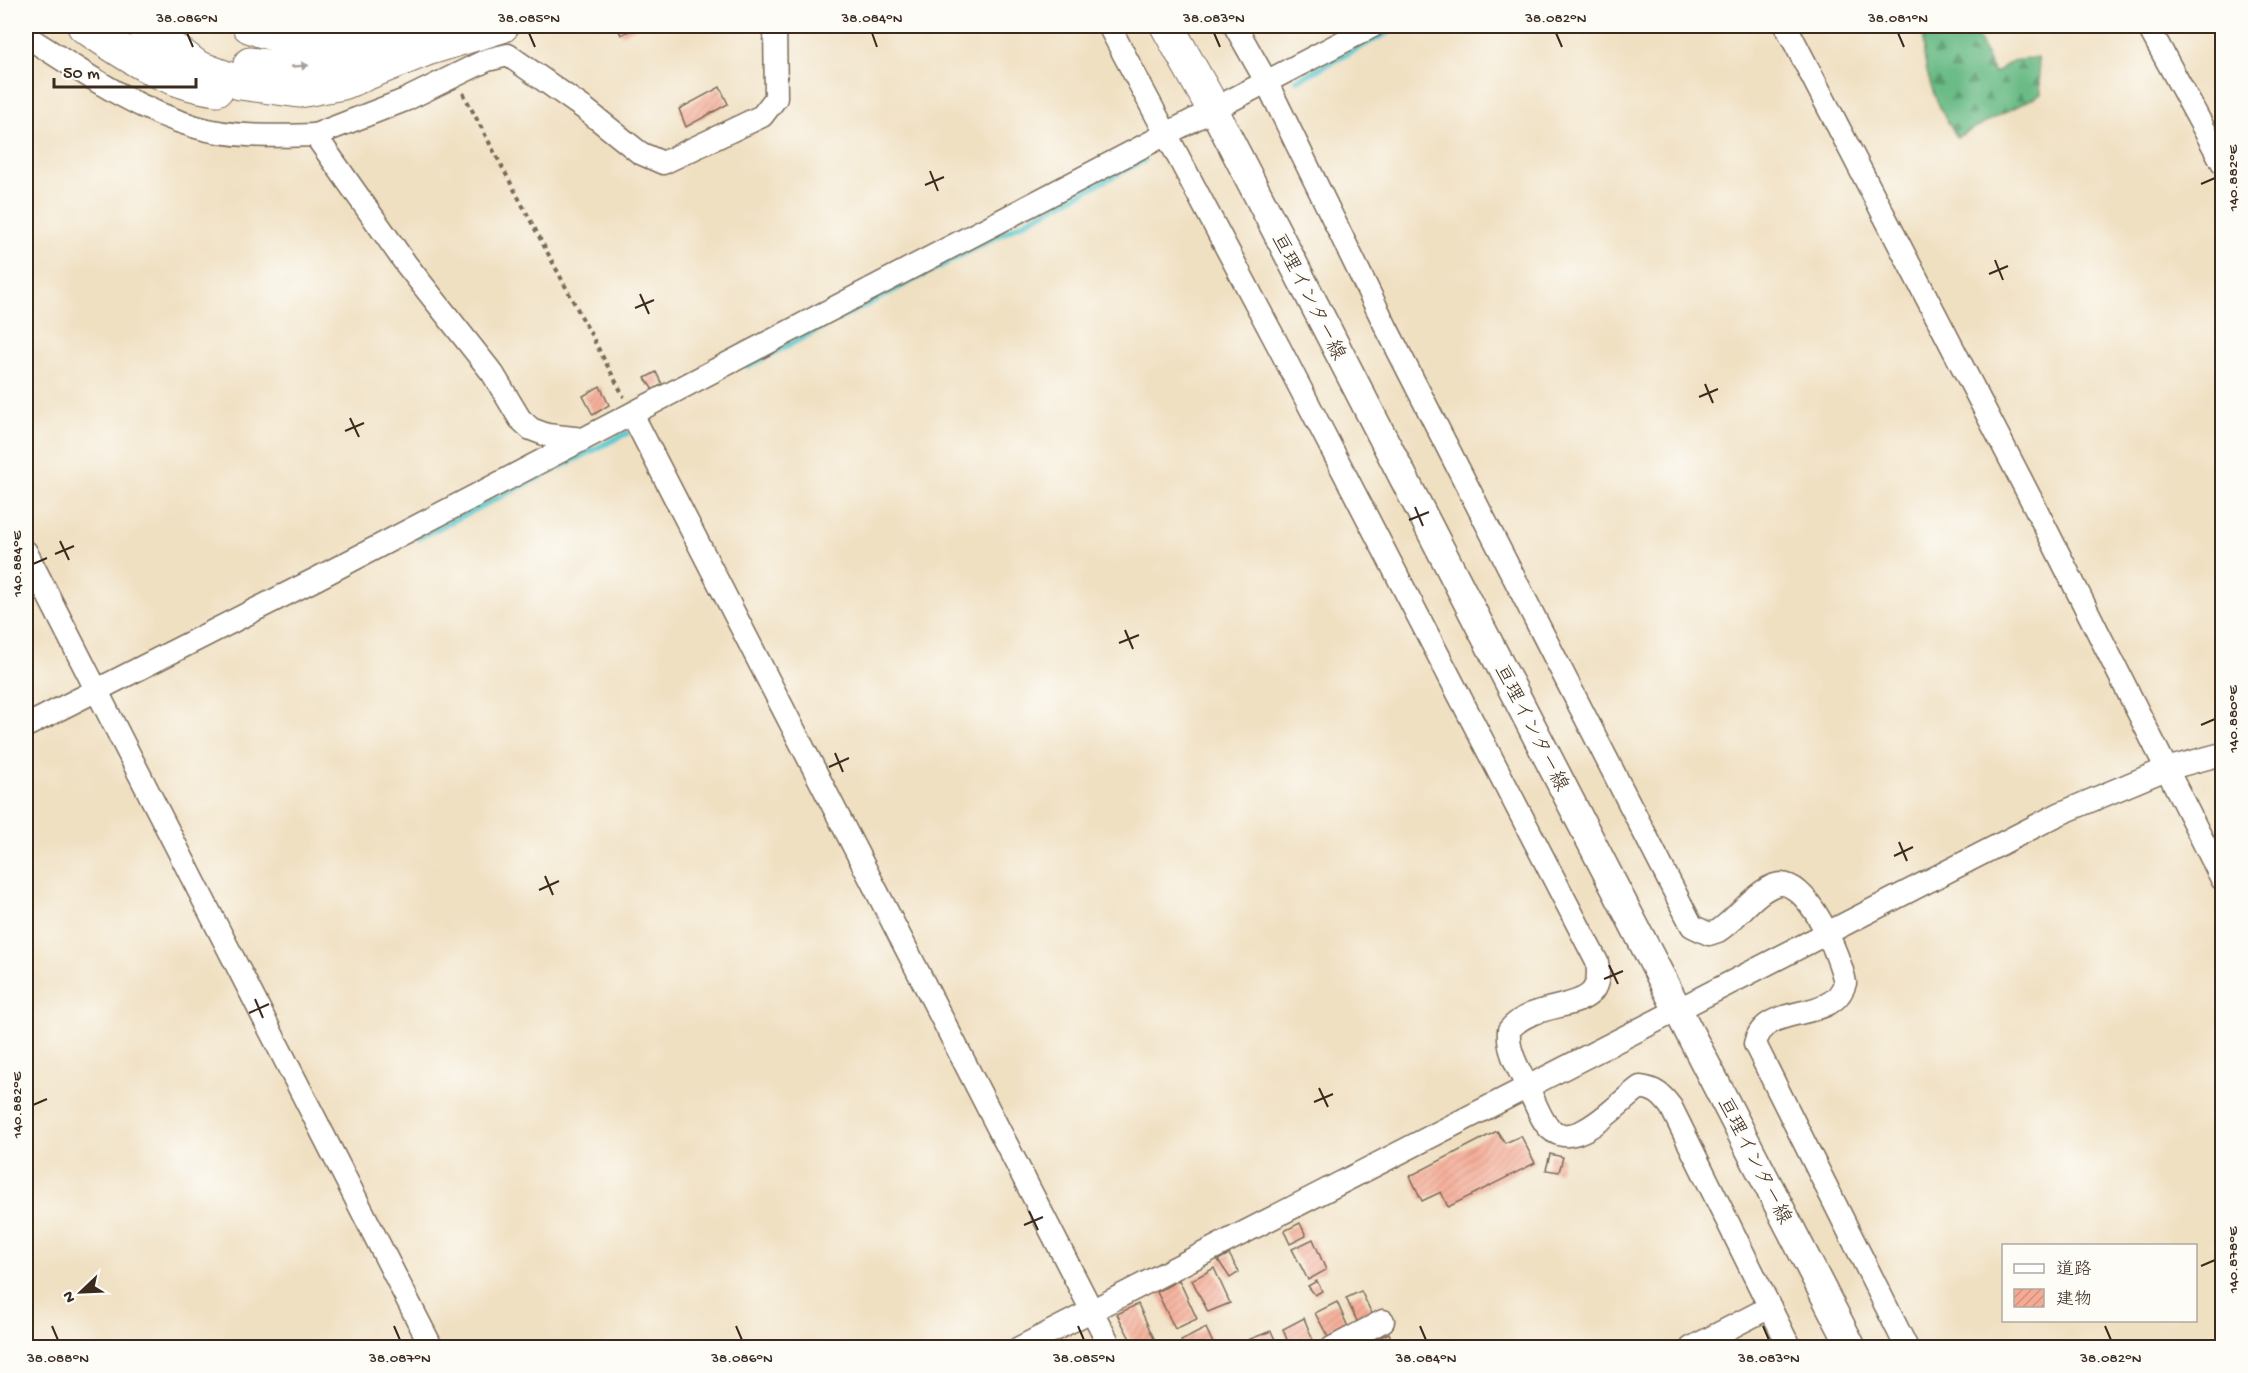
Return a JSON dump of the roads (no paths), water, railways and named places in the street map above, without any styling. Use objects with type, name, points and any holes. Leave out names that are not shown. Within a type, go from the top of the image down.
[{"type":"highway","points":[[84,26],[123,53],[166,76],[198,87],[246,92],[300,91],[343,83],[412,35]]},
{"type":"highway","points":[[143,26],[197,68],[240,83],[300,91]]},
{"type":"highway","points":[[167,26],[187,40],[224,57],[283,68],[340,61],[378,50],[412,35],[470,26]]},
{"type":"highway","points":[[249,26],[304,40],[334,41],[502,26]]},
{"type":"highway","points":[[1167,26],[1213,108]]},
{"type":"highway","points":[[1177,26],[1213,108]]},
{"type":"main road","name":"亘理インター線","points":[[1213,108],[1852,1347]]},
{"type":"street","points":[[26,36],[118,94],[196,127],[260,136],[315,135],[405,100],[487,60],[508,55],[585,109],[640,153],[663,163],[762,116],[776,98],[775,26]]},
{"type":"street","points":[[1109,26],[1164,135],[1280,348],[1597,962],[1598,981],[1591,995],[1534,1011],[1515,1023],[1509,1030],[1510,1051],[1545,1123],[1551,1130],[1568,1135],[1588,1130],[1640,1087],[1651,1088],[1661,1094],[1676,1117],[1790,1347]]},
{"type":"street","points":[[1235,26],[1266,81],[1349,255],[1692,926],[1709,934],[1718,932],[1764,891],[1784,884],[1793,886],[1805,896],[1841,963],[1845,983],[1842,992],[1826,1006],[1771,1021],[1762,1027],[1755,1044],[1907,1347]]},
{"type":"street","points":[[26,726],[632,414],[1373,26]]},
{"type":"street","points":[[1786,26],[2034,505],[2223,879]]},
{"type":"street","points":[[2148,26],[2223,162]]},
{"type":"street","points":[[315,135],[406,264],[493,374],[520,419],[531,429],[547,435],[583,439]]},
{"type":"street","points":[[632,414],[1111,1347]]},
{"type":"street","points":[[26,552],[432,1347]]},
{"type":"street","points":[[1020,1347],[2059,814],[2166,769],[2223,754]]},
{"type":"street","points":[[1691,1347],[1770,1307]]},
{"type":"street","points":[[1332,1347],[1383,1321]]},
{"type":"waterway","points":[[1297,80],[1400,26]]},
{"type":"waterway","points":[[748,366],[1144,160]]},
{"type":"waterway","points":[[418,538],[627,433]]}]
